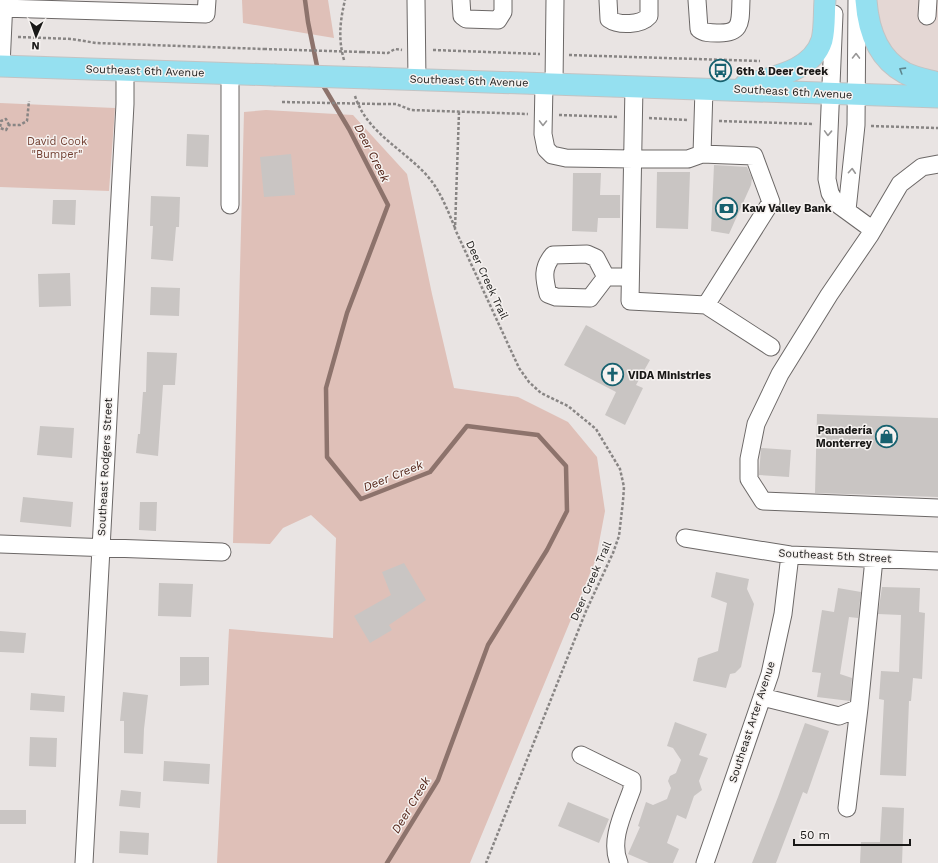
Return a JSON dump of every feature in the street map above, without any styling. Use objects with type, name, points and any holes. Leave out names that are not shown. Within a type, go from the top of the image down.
[{"type":"main road","points":[[729,89],[795,70],[804,65],[820,46],[822,39],[825,0]]},
{"type":"main road","points":[[866,0],[870,28],[883,54],[906,73],[938,83]]},
{"type":"main road","name":"Southeast 6th Avenue","points":[[1,66],[704,88],[938,97]]},
{"type":"street","points":[[1,66],[2,5],[41,5],[206,14],[207,0]]},
{"type":"street","points":[[416,0],[415,50],[417,80]]},
{"type":"street","points":[[461,0],[462,16],[466,19],[498,20],[503,12],[503,0]]},
{"type":"street","points":[[555,0],[554,54],[543,115],[543,134],[546,149],[552,155],[566,158],[633,159],[688,159],[702,154],[754,156],[771,202],[706,305]]},
{"type":"street","points":[[608,0],[609,19],[613,22],[640,23],[649,16],[650,0]]},
{"type":"street","points":[[696,0],[699,29],[703,32],[727,34],[735,30],[740,23],[741,0]]},
{"type":"street","points":[[834,0],[827,179],[830,193],[836,203],[873,230]]},
{"type":"street","points":[[847,210],[856,125],[857,0]]},
{"type":"street","name":"Southeast Rodgers Street","points":[[84,863],[125,104],[125,70]]},
{"type":"street","points":[[230,73],[230,205]]},
{"type":"street","points":[[634,86],[630,300],[706,305],[771,347]]},
{"type":"street","points":[[702,154],[704,88]]},
{"type":"street","points":[[938,164],[922,167],[900,184],[873,230],[829,295],[780,374],[756,424],[749,459],[749,479],[763,501],[938,508]]},
{"type":"street","points":[[606,277],[630,276]]},
{"type":"street","name":"Southeast 5th Street","points":[[685,538],[790,555],[938,561]]},
{"type":"street","points":[[0,544],[222,552]]},
{"type":"street","name":"Southeast Arter Avenue","points":[[705,863],[770,674],[786,592],[790,555]]},
{"type":"street","points":[[846,808],[859,708],[874,559]]},
{"type":"street","points":[[762,697],[839,716],[859,708]]},
{"type":"street","points":[[581,755],[632,780],[632,789],[615,840],[615,854],[619,863]]},
{"type":"path","points":[[345,0],[340,22],[340,46],[345,61]]},
{"type":"path","points":[[2,37],[72,39],[96,43],[388,53],[395,49],[762,61]]},
{"type":"path","name":"Deer Creek Trail","points":[[354,92],[359,107],[373,128],[396,146],[429,178],[440,194],[519,368],[529,382],[541,393],[568,406],[596,429],[620,469],[624,488],[619,536],[613,553],[586,611],[486,863]]},
{"type":"path","points":[[10,125],[20,125],[27,121],[29,101]]},
{"type":"path","points":[[282,102],[396,104],[411,110],[459,112],[829,124]]},
{"type":"path","name":"Deer Creek Trail","points":[[455,229],[459,112]]},
{"type":"path","points":[[856,125],[938,128]]},
{"type":"shaded area","points":[[873,0],[938,0],[938,73],[917,68],[897,57],[883,40]]},
{"type":"green space","points":[[242,0],[328,0],[334,38],[243,23]]},
{"type":"green space","name":"David Cook \"Bumper\"","points":[[0,103],[115,108],[109,191],[0,187]]},
{"type":"green space","points":[[266,110],[353,115],[407,174],[432,294],[454,388],[518,397],[568,422],[597,457],[605,511],[596,559],[470,863],[217,863],[229,629],[333,638],[336,538],[311,515],[283,528],[270,544],[233,543],[244,112]]},
{"type":"building","points":[[187,134],[209,135],[208,167],[186,166]]},
{"type":"building","points":[[291,154],[295,195],[264,197],[260,157]]},
{"type":"building","name":"Kaw Valley Bank","points":[[714,165],[747,167],[752,178],[751,185],[729,234],[711,231]]},
{"type":"building","points":[[657,172],[690,172],[688,229],[656,228]]},
{"type":"building","points":[[573,173],[601,173],[600,195],[620,195],[620,218],[598,218],[597,232],[572,231]]},
{"type":"building","points":[[151,196],[180,197],[179,227],[176,227],[173,261],[151,259],[153,226],[150,226]]},
{"type":"building","points":[[53,200],[76,200],[75,225],[52,224]]},
{"type":"building","points":[[70,273],[71,306],[39,307],[38,274]]},
{"type":"building","points":[[151,287],[180,288],[179,316],[150,315]]},
{"type":"building","name":"VIDA Ministries","points":[[586,325],[650,360],[636,385],[643,388],[625,425],[605,415],[616,392],[564,365]]},
{"type":"building","points":[[147,352],[177,353],[175,385],[163,385],[158,456],[136,453],[138,434],[140,434],[143,392],[146,392]]},
{"type":"building","points":[[817,414],[938,418],[938,497],[815,493]]},
{"type":"building","points":[[40,426],[74,428],[72,458],[37,455]]},
{"type":"building","points":[[761,448],[791,450],[789,477],[759,475]]},
{"type":"building","points":[[23,497],[73,502],[71,527],[20,522]]},
{"type":"building","points":[[140,502],[157,502],[156,531],[139,530]]},
{"type":"building","points":[[404,563],[426,600],[389,625],[392,630],[370,643],[354,616],[391,595],[382,572]]},
{"type":"building","points":[[716,572],[749,579],[747,589],[754,604],[741,667],[735,673],[730,674],[726,688],[693,681],[698,658],[718,651],[727,603],[711,597]]},
{"type":"building","points":[[159,583],[193,584],[191,617],[158,616]]},
{"type":"building","points":[[882,587],[920,588],[919,612],[925,613],[922,679],[913,678],[911,701],[909,701],[906,776],[880,775],[884,700],[879,699],[881,671],[899,672],[901,615],[878,614]]},
{"type":"building","points":[[838,588],[861,592],[858,618],[849,617],[840,674],[852,678],[850,701],[817,697],[821,673],[812,672],[822,610],[834,612]]},
{"type":"building","points":[[0,631],[26,633],[24,653],[0,652]]},
{"type":"building","points":[[180,657],[209,657],[209,685],[180,686]]},
{"type":"building","points":[[123,692],[148,695],[143,754],[124,753],[124,721],[120,721]]},
{"type":"building","points":[[31,693],[65,696],[64,712],[30,710]]},
{"type":"building","points":[[675,722],[707,734],[699,755],[708,758],[699,781],[702,790],[694,796],[686,819],[677,815],[667,843],[679,849],[673,863],[649,863],[628,854],[640,827],[638,826],[646,802],[653,805],[667,799],[671,788],[668,781],[670,776],[676,773],[681,760],[673,748],[667,746]]},
{"type":"building","points":[[805,723],[829,731],[807,794],[803,792],[776,863],[752,863],[778,797]]},
{"type":"building","points":[[30,737],[57,738],[56,767],[29,766]]},
{"type":"building","points":[[164,761],[210,764],[209,784],[163,781]]},
{"type":"building","points":[[121,790],[141,792],[140,808],[119,806]]},
{"type":"building","points":[[568,802],[609,819],[599,843],[558,826]]},
{"type":"building","points":[[882,807],[904,808],[902,863],[860,863],[861,842],[880,842]]},
{"type":"building","points":[[0,810],[26,810],[26,824],[0,824]]},
{"type":"building","points":[[120,831],[149,833],[148,855],[119,853]]},
{"type":"waterway","name":"Deer Creek","points":[[305,0],[318,71]]},
{"type":"waterway","name":"Deer Creek","points":[[321,82],[349,129],[388,205],[347,313],[326,388],[327,457],[361,499],[430,472],[467,426],[538,435],[566,466],[567,511],[547,550],[488,645],[438,780],[387,863]]},
{"type":"place","name":"6th & Deer Creek","points":[[721,71]]},
{"type":"place","name":"Kaw Valley Bank","points":[[726,208]]},
{"type":"place","name":"VIDA Ministries","points":[[612,375]]},
{"type":"place","name":"Panadería Monterrey","points":[[887,436]]}]
